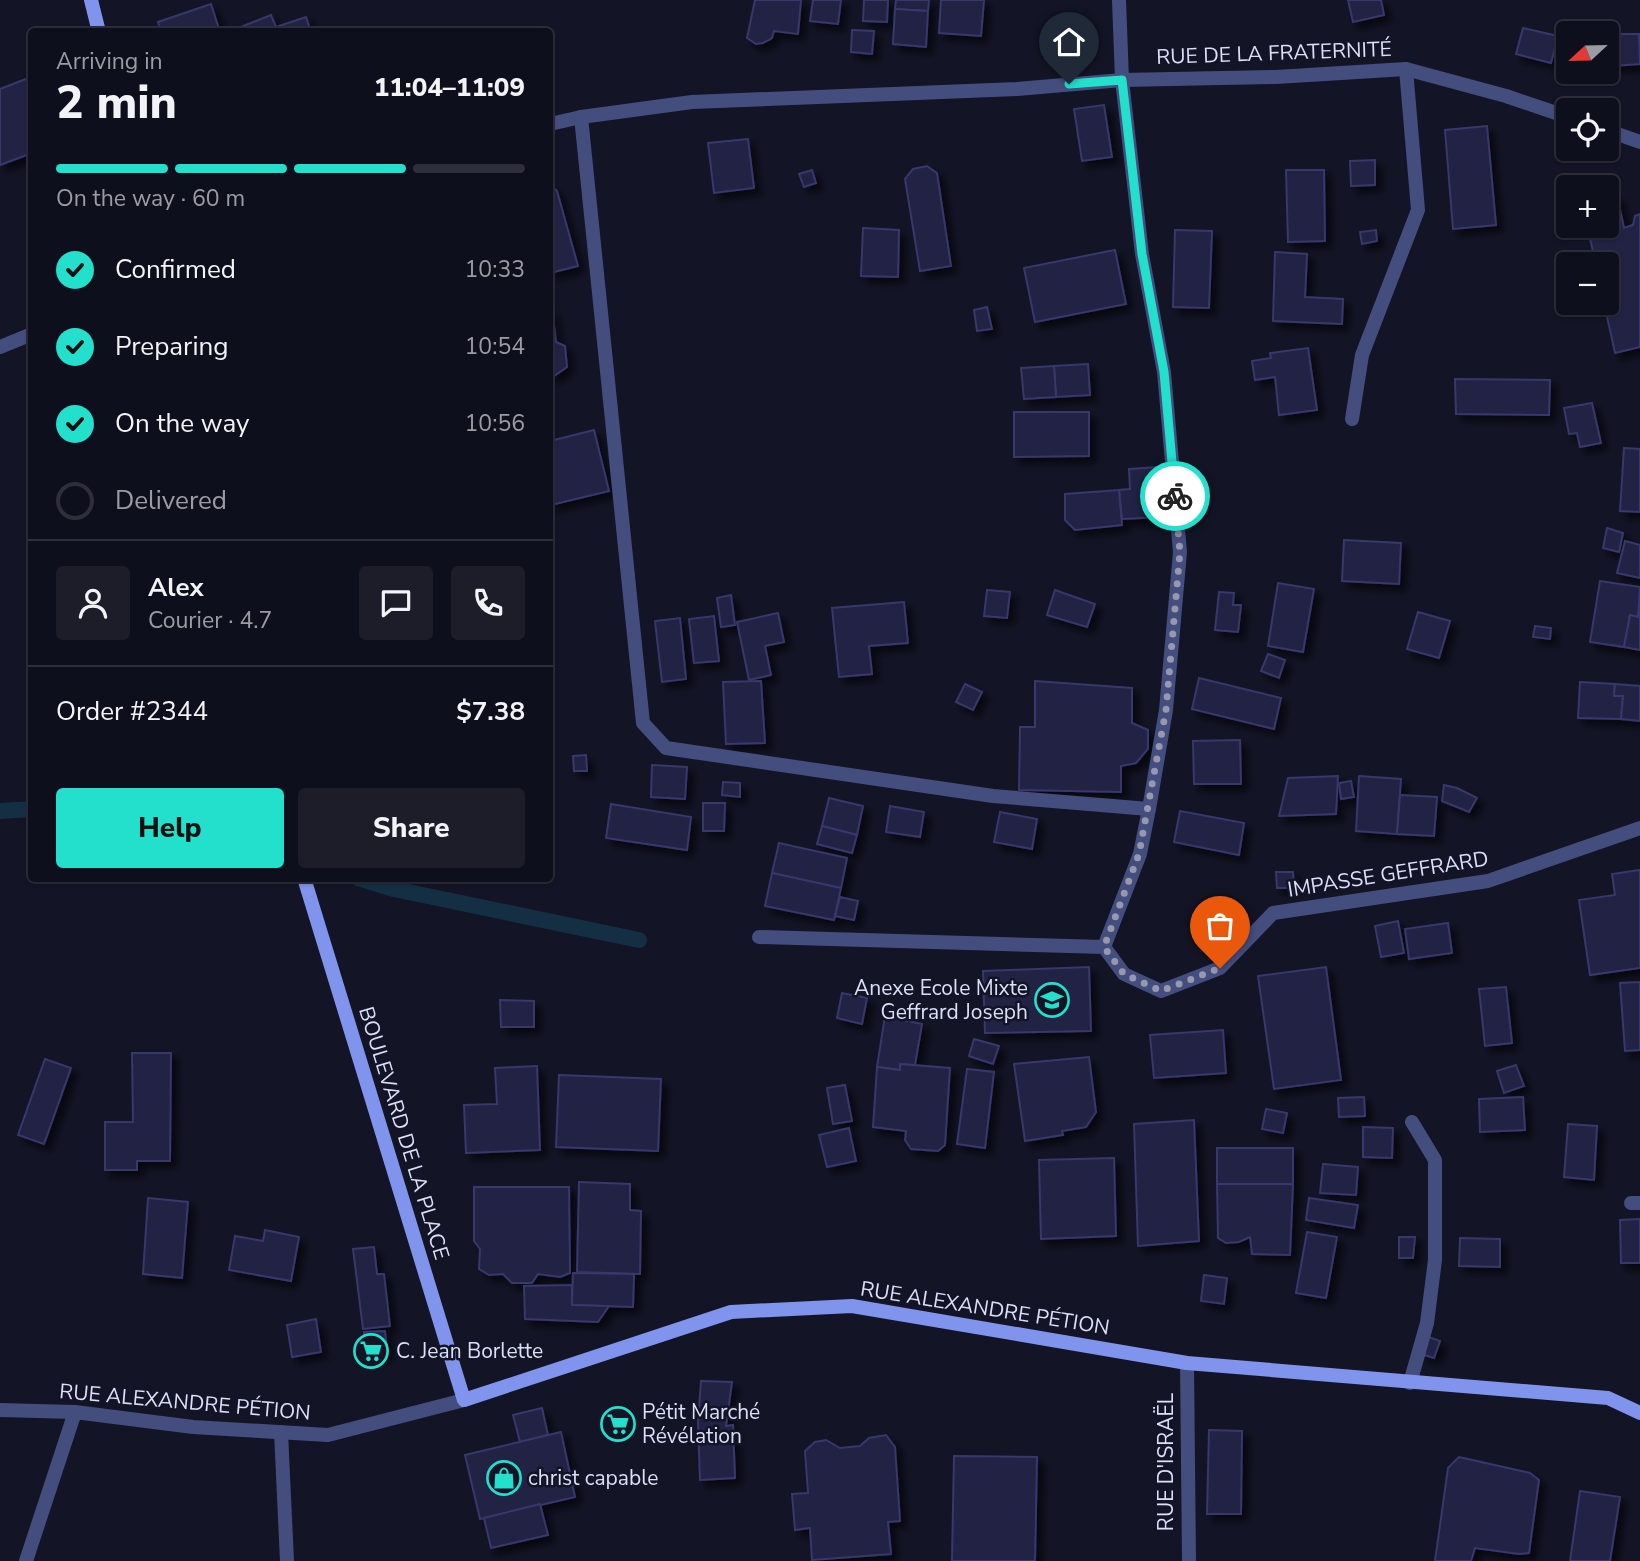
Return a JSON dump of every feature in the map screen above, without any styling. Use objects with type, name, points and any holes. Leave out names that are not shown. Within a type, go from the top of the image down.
[{"type":"street","points":[[90,0],[98,28]]},
{"type":"street","points":[[759,937],[1104,947],[1139,854],[1149,809],[1166,710],[1180,552],[1164,372],[1142,254],[1122,80],[1118,0]]},
{"type":"street","points":[[1352,419],[1362,355],[1418,210],[1406,69]]},
{"type":"street","name":"RUE DE LA FRATERNITÉ","points":[[553,123],[692,102],[861,93],[1017,89],[1122,80],[1276,77],[1406,69],[1506,96],[1556,113]]},
{"type":"street","points":[[581,117],[643,723],[666,748],[993,796],[1149,809]]},
{"type":"street","points":[[1619,135],[1640,142]]},
{"type":"street","points":[[0,347],[28,336]]},
{"type":"street","name":"IMPASSE GEFFRARD","points":[[1104,947],[1124,974],[1161,991],[1220,968],[1273,913],[1488,881],[1640,828]]},
{"type":"street","name":"BOULEVARD DE LA PLACE","points":[[305,882],[464,1400]]},
{"type":"street","points":[[1410,1383],[1427,1323],[1435,1260],[1435,1160],[1412,1122]]},
{"type":"street","name":"RUE ALEXANDRE PÉTION","points":[[0,1410],[75,1412],[193,1427],[328,1435],[464,1400],[731,1312],[852,1306],[1187,1363],[1608,1398],[1640,1413]]},
{"type":"street","name":"RUE D'ISRAËL","points":[[1187,1363],[1189,1561]]},
{"type":"street","points":[[26,1561],[75,1412]]},
{"type":"street","points":[[281,1432],[287,1561]]},
{"type":"building","points":[[755,0],[801,0],[798,34],[774,31],[772,38],[756,44],[747,38]]},
{"type":"building","points":[[813,0],[841,0],[838,24],[810,21]]},
{"type":"building","points":[[864,0],[888,0],[887,22],[863,21]]},
{"type":"building","points":[[896,0],[929,0],[928,11],[895,9]]},
{"type":"building","points":[[941,0],[984,0],[981,36],[939,33]]},
{"type":"building","points":[[1348,0],[1381,0],[1384,15],[1353,22]]},
{"type":"building","points":[[211,4],[219,28],[160,28],[158,22]]},
{"type":"building","points":[[895,9],[928,11],[926,47],[893,44]]},
{"type":"building","points":[[271,15],[276,27],[306,17],[310,28],[238,28]]},
{"type":"building","points":[[1523,28],[1556,36],[1551,63],[1516,54]]},
{"type":"building","points":[[852,30],[874,31],[872,54],[851,52]]},
{"type":"building","points":[[1619,34],[1639,34],[1640,64],[1619,66]]},
{"type":"building","points":[[28,78],[28,154],[0,165],[0,89]]},
{"type":"building","points":[[1104,105],[1112,157],[1082,161],[1074,109]]},
{"type":"building","points":[[1487,126],[1496,225],[1453,229],[1445,130]]},
{"type":"building","points":[[748,139],[754,188],[714,193],[708,143]]},
{"type":"building","points":[[1375,160],[1375,185],[1351,186],[1350,161]]},
{"type":"building","points":[[927,166],[937,173],[951,266],[920,271],[905,179],[913,169]]},
{"type":"building","points":[[812,170],[816,183],[804,187],[799,174]]},
{"type":"building","points":[[1286,170],[1324,170],[1325,241],[1288,242]]},
{"type":"building","points":[[553,188],[557,191],[578,266],[553,272]]},
{"type":"building","points":[[1619,205],[1624,228],[1633,225],[1635,216],[1640,214],[1640,347],[1615,353],[1607,315],[1619,315],[1619,252],[1593,252],[1590,238],[1619,238]]},
{"type":"building","points":[[863,228],[899,230],[898,277],[861,276]]},
{"type":"building","points":[[1175,230],[1212,231],[1209,308],[1173,307]]},
{"type":"building","points":[[1376,230],[1377,241],[1362,244],[1360,232]]},
{"type":"building","points":[[1115,250],[1126,304],[1035,322],[1024,268]]},
{"type":"building","points":[[1275,252],[1307,254],[1305,297],[1343,299],[1342,324],[1273,321]]},
{"type":"building","points":[[987,307],[992,329],[977,331],[974,310]]},
{"type":"building","points":[[553,317],[556,342],[565,346],[567,367],[554,376]]},
{"type":"building","points":[[1308,348],[1317,410],[1279,415],[1275,377],[1255,380],[1252,361],[1271,358],[1270,353]]},
{"type":"building","points":[[1088,364],[1090,395],[1056,397],[1054,366]]},
{"type":"building","points":[[1054,366],[1056,397],[1024,399],[1021,368]]},
{"type":"building","points":[[1455,379],[1550,380],[1549,415],[1456,414]]},
{"type":"building","points":[[1592,403],[1601,443],[1580,447],[1577,433],[1569,434],[1564,408]]},
{"type":"building","points":[[1014,412],[1089,412],[1089,456],[1014,457]]},
{"type":"building","points":[[594,430],[609,491],[553,505],[553,440]]},
{"type":"building","points":[[1624,448],[1640,449],[1640,512],[1620,511]]},
{"type":"building","points":[[1159,467],[1163,517],[1122,519],[1119,490],[1130,489],[1129,469]]},
{"type":"building","points":[[1119,490],[1122,525],[1075,530],[1065,520],[1065,494]]},
{"type":"building","points":[[1607,528],[1623,533],[1619,552],[1603,548]]},
{"type":"building","points":[[1344,540],[1401,543],[1399,584],[1342,581]]},
{"type":"building","points":[[1625,541],[1640,545],[1640,578],[1617,573]]},
{"type":"building","points":[[1600,581],[1640,587],[1638,617],[1630,615],[1624,647],[1590,642]]},
{"type":"building","points":[[1278,583],[1314,589],[1303,652],[1268,646]]},
{"type":"building","points":[[987,590],[1010,592],[1007,618],[984,616]]},
{"type":"building","points":[[1055,590],[1095,604],[1087,627],[1047,615]]},
{"type":"building","points":[[1219,592],[1234,593],[1233,605],[1241,605],[1238,632],[1215,630]]},
{"type":"building","points":[[731,595],[735,625],[721,627],[717,598]]},
{"type":"building","points":[[904,602],[908,643],[869,646],[872,674],[839,677],[832,608]]},
{"type":"building","points":[[1640,605],[1640,650],[1624,647],[1630,615],[1638,617]]},
{"type":"building","points":[[1418,612],[1450,621],[1439,658],[1407,649]]},
{"type":"building","points":[[778,613],[784,642],[765,646],[771,675],[749,680],[737,622]]},
{"type":"building","points":[[714,616],[719,661],[694,663],[689,619]]},
{"type":"building","points":[[680,618],[686,679],[662,682],[655,621]]},
{"type":"building","points":[[1535,626],[1551,628],[1550,639],[1533,637]]},
{"type":"building","points":[[1268,654],[1285,660],[1279,678],[1261,671]]},
{"type":"building","points":[[1199,678],[1281,698],[1274,729],[1192,709]]},
{"type":"building","points":[[761,681],[765,743],[726,744],[723,682]]},
{"type":"building","points":[[1035,681],[1132,688],[1132,723],[1148,730],[1148,749],[1136,763],[1121,766],[1121,792],[1019,790],[1020,727],[1035,727]]},
{"type":"building","points":[[1580,682],[1615,684],[1614,696],[1623,696],[1621,719],[1578,718]]},
{"type":"building","points":[[965,684],[982,692],[973,710],[956,702]]},
{"type":"building","points":[[1615,684],[1640,686],[1640,721],[1621,719],[1623,696],[1614,696]]},
{"type":"building","points":[[1240,740],[1241,784],[1194,784],[1193,741]]},
{"type":"building","points":[[586,755],[587,771],[574,771],[573,756]]},
{"type":"building","points":[[652,765],[687,767],[685,799],[651,797]]},
{"type":"building","points":[[1338,776],[1336,814],[1279,816],[1288,778]]},
{"type":"building","points":[[1359,776],[1401,779],[1397,834],[1356,831]]},
{"type":"building","points":[[1351,781],[1354,797],[1341,799],[1339,783]]},
{"type":"building","points":[[723,782],[740,783],[740,797],[722,795]]},
{"type":"building","points":[[1444,785],[1477,798],[1469,812],[1442,801]]},
{"type":"building","points":[[1400,795],[1437,797],[1434,836],[1397,834]]},
{"type":"building","points":[[829,798],[863,806],[857,835],[822,826]]},
{"type":"building","points":[[703,803],[725,803],[724,831],[703,831]]},
{"type":"building","points":[[611,804],[691,817],[687,850],[606,838]]},
{"type":"building","points":[[890,806],[924,812],[920,837],[886,832]]},
{"type":"building","points":[[1180,811],[1244,823],[1239,855],[1174,842]]},
{"type":"building","points":[[1000,812],[1037,819],[1032,849],[994,842]]},
{"type":"building","points":[[822,826],[857,835],[852,853],[817,844]]},
{"type":"building","points":[[779,843],[847,858],[841,888],[772,873]]},
{"type":"building","points":[[1640,870],[1640,968],[1590,975],[1579,900],[1615,895],[1612,874]]},
{"type":"building","points":[[1276,872],[1293,872],[1294,888],[1277,888]]},
{"type":"building","points":[[772,873],[841,888],[834,920],[765,906]]},
{"type":"building","points":[[840,897],[858,901],[854,920],[835,916]]},
{"type":"building","points":[[1398,921],[1404,953],[1381,957],[1375,926]]},
{"type":"building","points":[[1448,923],[1452,953],[1409,959],[1405,929]]},
{"type":"building","points":[[1089,967],[1091,1031],[985,1033],[983,971]]},
{"type":"building","points":[[1326,967],[1341,1080],[1274,1089],[1258,976]]},
{"type":"building","points":[[1640,982],[1640,1050],[1625,1051],[1620,983]]},
{"type":"building","points":[[1506,987],[1512,1043],[1485,1046],[1479,989]]},
{"type":"building","points":[[842,993],[867,998],[862,1024],[837,1018]]},
{"type":"building","points":[[500,1000],[534,1001],[534,1027],[501,1027]]},
{"type":"building","points":[[885,1016],[922,1024],[915,1065],[900,1064],[900,1070],[877,1067]]},
{"type":"building","points":[[1223,1030],[1226,1073],[1154,1078],[1150,1035]]},
{"type":"building","points":[[974,1039],[999,1046],[993,1064],[969,1056]]},
{"type":"building","points":[[132,1053],[171,1053],[170,1161],[137,1161],[137,1170],[105,1170],[105,1122],[133,1122]]},
{"type":"building","points":[[1089,1057],[1096,1112],[1086,1127],[1062,1131],[1063,1135],[1025,1141],[1014,1064]]},
{"type":"building","points":[[45,1059],[71,1068],[44,1144],[18,1135]]},
{"type":"building","points":[[900,1064],[950,1068],[945,1145],[938,1151],[911,1149],[905,1140],[906,1131],[873,1127],[877,1067],[900,1070]]},
{"type":"building","points":[[1516,1065],[1524,1086],[1504,1093],[1497,1071]]},
{"type":"building","points":[[537,1066],[540,1150],[466,1153],[464,1105],[497,1104],[495,1068]]},
{"type":"building","points":[[967,1069],[994,1072],[985,1148],[957,1144]]},
{"type":"building","points":[[559,1075],[661,1079],[658,1151],[556,1147]]},
{"type":"building","points":[[845,1085],[852,1121],[833,1124],[827,1088]]},
{"type":"building","points":[[1364,1097],[1365,1116],[1339,1117],[1338,1098]]},
{"type":"building","points":[[1523,1097],[1525,1130],[1480,1132],[1479,1099]]},
{"type":"building","points":[[1266,1109],[1287,1113],[1283,1133],[1262,1129]]},
{"type":"building","points":[[1194,1120],[1199,1241],[1138,1246],[1134,1124]]},
{"type":"building","points":[[1568,1124],[1597,1126],[1594,1180],[1564,1177]]},
{"type":"building","points":[[1363,1127],[1393,1128],[1392,1158],[1363,1157]]},
{"type":"building","points":[[849,1128],[856,1161],[827,1167],[819,1135]]},
{"type":"building","points":[[1217,1148],[1293,1148],[1293,1184],[1217,1184]]},
{"type":"building","points":[[1114,1158],[1116,1236],[1041,1239],[1039,1160]]},
{"type":"building","points":[[1323,1164],[1358,1167],[1356,1195],[1320,1193]]},
{"type":"building","points":[[579,1182],[630,1184],[630,1210],[641,1211],[640,1274],[577,1272]]},
{"type":"building","points":[[1217,1184],[1293,1184],[1290,1255],[1252,1254],[1250,1237],[1239,1242],[1226,1243],[1218,1238]]},
{"type":"building","points":[[474,1187],[569,1187],[570,1273],[560,1277],[538,1274],[532,1283],[512,1283],[503,1274],[489,1275],[479,1269],[480,1249],[474,1241]]},
{"type":"building","points":[[148,1198],[188,1202],[182,1278],[143,1274]]},
{"type":"building","points":[[1309,1198],[1358,1205],[1354,1228],[1306,1220]]},
{"type":"building","points":[[1640,1219],[1640,1263],[1621,1263],[1620,1220]]},
{"type":"building","points":[[265,1230],[299,1237],[291,1281],[229,1270],[235,1236],[263,1241]]},
{"type":"building","points":[[1307,1232],[1337,1237],[1326,1298],[1296,1293]]},
{"type":"building","points":[[1399,1237],[1415,1237],[1413,1258],[1399,1258]]},
{"type":"building","points":[[1460,1238],[1500,1239],[1500,1267],[1459,1266]]},
{"type":"building","points":[[374,1247],[377,1274],[384,1274],[390,1326],[363,1329],[353,1249]]},
{"type":"building","points":[[573,1273],[634,1274],[633,1307],[572,1305]]},
{"type":"building","points":[[1204,1275],[1227,1278],[1224,1304],[1201,1301]]},
{"type":"building","points":[[572,1285],[572,1305],[609,1306],[598,1322],[525,1319],[524,1286]]},
{"type":"building","points":[[316,1319],[321,1352],[292,1357],[287,1325]]},
{"type":"building","points":[[385,1331],[387,1353],[365,1354],[364,1332]]},
{"type":"building","points":[[1426,1336],[1440,1341],[1434,1358],[1421,1354]]},
{"type":"building","points":[[701,1381],[732,1382],[726,1426],[733,1425],[735,1478],[700,1480],[698,1422]]},
{"type":"building","points":[[542,1408],[548,1435],[520,1442],[513,1415]]},
{"type":"building","points":[[1209,1430],[1242,1431],[1241,1514],[1207,1514]]},
{"type":"building","points":[[561,1432],[575,1497],[480,1519],[465,1455]]},
{"type":"building","points":[[886,1435],[895,1447],[900,1521],[888,1522],[891,1554],[812,1560],[810,1528],[795,1530],[792,1494],[808,1493],[805,1451],[815,1442],[826,1440],[840,1448],[860,1446],[869,1438]]},
{"type":"building","points":[[954,1456],[1037,1457],[1035,1561],[952,1561]]},
{"type":"building","points":[[1459,1457],[1530,1473],[1539,1480],[1529,1553],[1475,1548],[1471,1561],[1435,1561],[1448,1468]]},
{"type":"building","points":[[1580,1491],[1620,1497],[1610,1561],[1570,1561]]},
{"type":"building","points":[[540,1504],[548,1535],[491,1548],[484,1518]]},
{"type":"waterway","points":[[0,811],[28,809]]},
{"type":"waterway","points":[[371,882],[639,940]]},
{"type":"way so far","points":[[1175,496],[1180,552],[1166,710],[1139,854],[1104,947],[1124,974],[1161,991],[1220,968]]},
{"type":"place","name":"Anexe Ecole Mixte Geffrard Joseph","points":[[1052,1000]]},
{"type":"place","name":"C. Jean Borlette","points":[[371,1351]]},
{"type":"place","name":"Pétit Marché Révélation","points":[[618,1424]]},
{"type":"place","name":"christ capable","points":[[504,1478]]},
{"type":"route","points":[[1069,84],[1122,80],[1142,254],[1164,372],[1175,496]]}]
